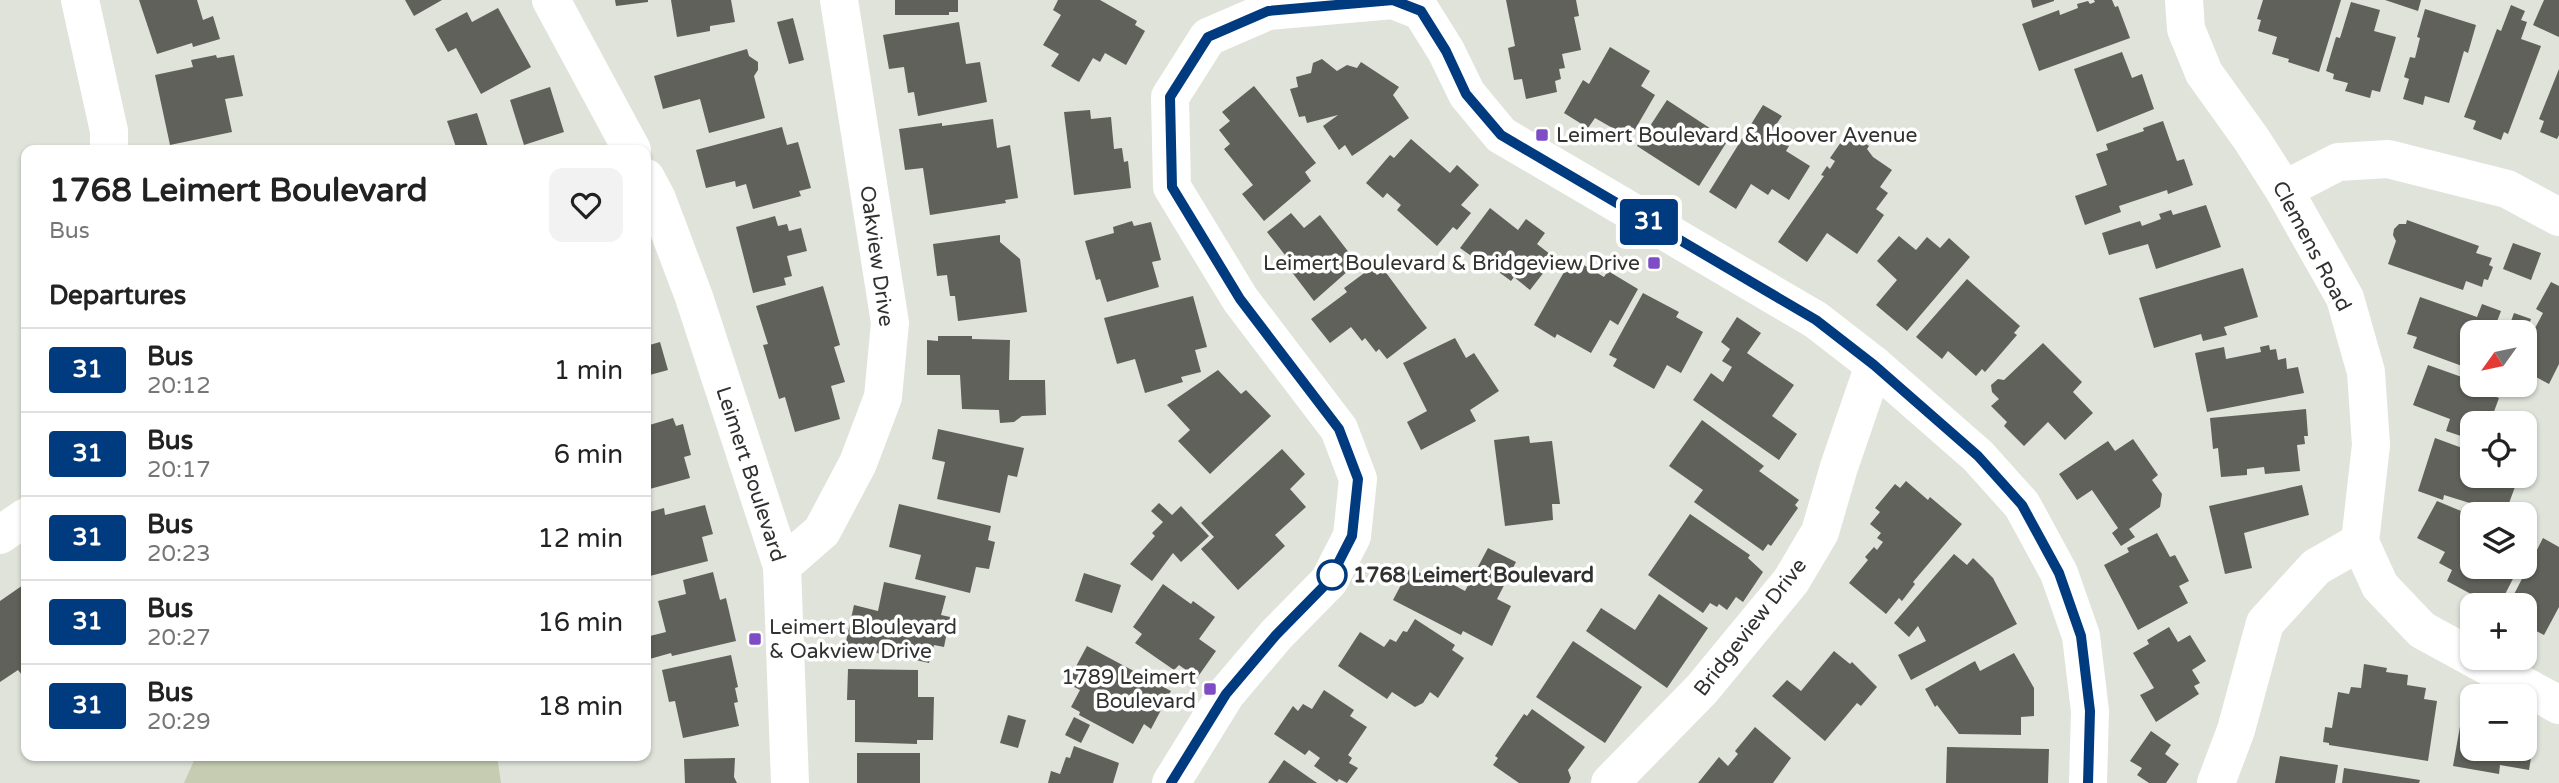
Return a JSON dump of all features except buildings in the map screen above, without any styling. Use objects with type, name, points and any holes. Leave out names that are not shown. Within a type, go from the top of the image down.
[{"type":"street","points":[[80,0],[109,131],[109,145]]},
{"type":"street","points":[[551,0],[629,145]]},
{"type":"street","name":"Oakview Drive","points":[[782,566],[822,531],[858,463],[883,397],[890,323],[839,0]]},
{"type":"street","points":[[1171,783],[1226,694],[1276,635],[1329,581],[1352,536],[1358,479],[1339,429],[1240,299],[1172,187],[1170,97],[1208,37],[1268,11],[1393,0],[1424,6],[1466,94],[1501,135],[1816,320],[1874,365],[1978,456],[2022,505],[2059,573],[2081,636],[2090,711],[2088,783]]},
{"type":"street","name":"Clemens Road","points":[[2184,0],[2186,29],[2204,74],[2284,190],[2344,298],[2366,372],[2371,445],[2360,542]]},
{"type":"street","points":[[2284,190],[2338,162],[2388,159],[2507,189],[2559,218]]},
{"type":"street","name":"Leimert Boulevard","points":[[651,188],[694,297],[782,566],[790,783]]},
{"type":"street","name":"Bridgeview Drive","points":[[1610,783],[1702,690],[1791,581],[1820,532],[1874,365]]},
{"type":"street","points":[[0,535],[21,520]]},
{"type":"street","points":[[2216,783],[2236,730],[2265,623],[2316,567],[2360,542],[2380,586],[2422,630],[2559,705]]},
{"type":"green space","points":[[194,761],[498,761],[501,783],[184,783]]},
{"type":"bus line","name":"31","points":[[1171,783],[1226,694],[1276,635],[1329,581],[1352,536],[1358,479],[1339,429],[1240,299],[1172,187],[1170,97],[1208,37],[1268,11],[1393,0],[1421,11],[1446,51],[1466,94],[1501,135],[1816,320],[1874,365],[1978,456],[2022,505],[2059,573],[2081,636],[2090,711],[2088,783]]},
{"type":"place","name":"Leimert Boulevard & Hoover Avenue","points":[[1542,135]]},
{"type":"place","name":"Leimert Boulevard & Bridgeview Drive","points":[[1654,263]]},
{"type":"place","name":"1768 Leimert Boulevard","points":[[1332,575]]},
{"type":"place","name":"Leimert Bloulevard & Oakview Drive","points":[[755,639]]},
{"type":"place","name":"1789 Leimert Boulevard","points":[[1210,689]]}]
